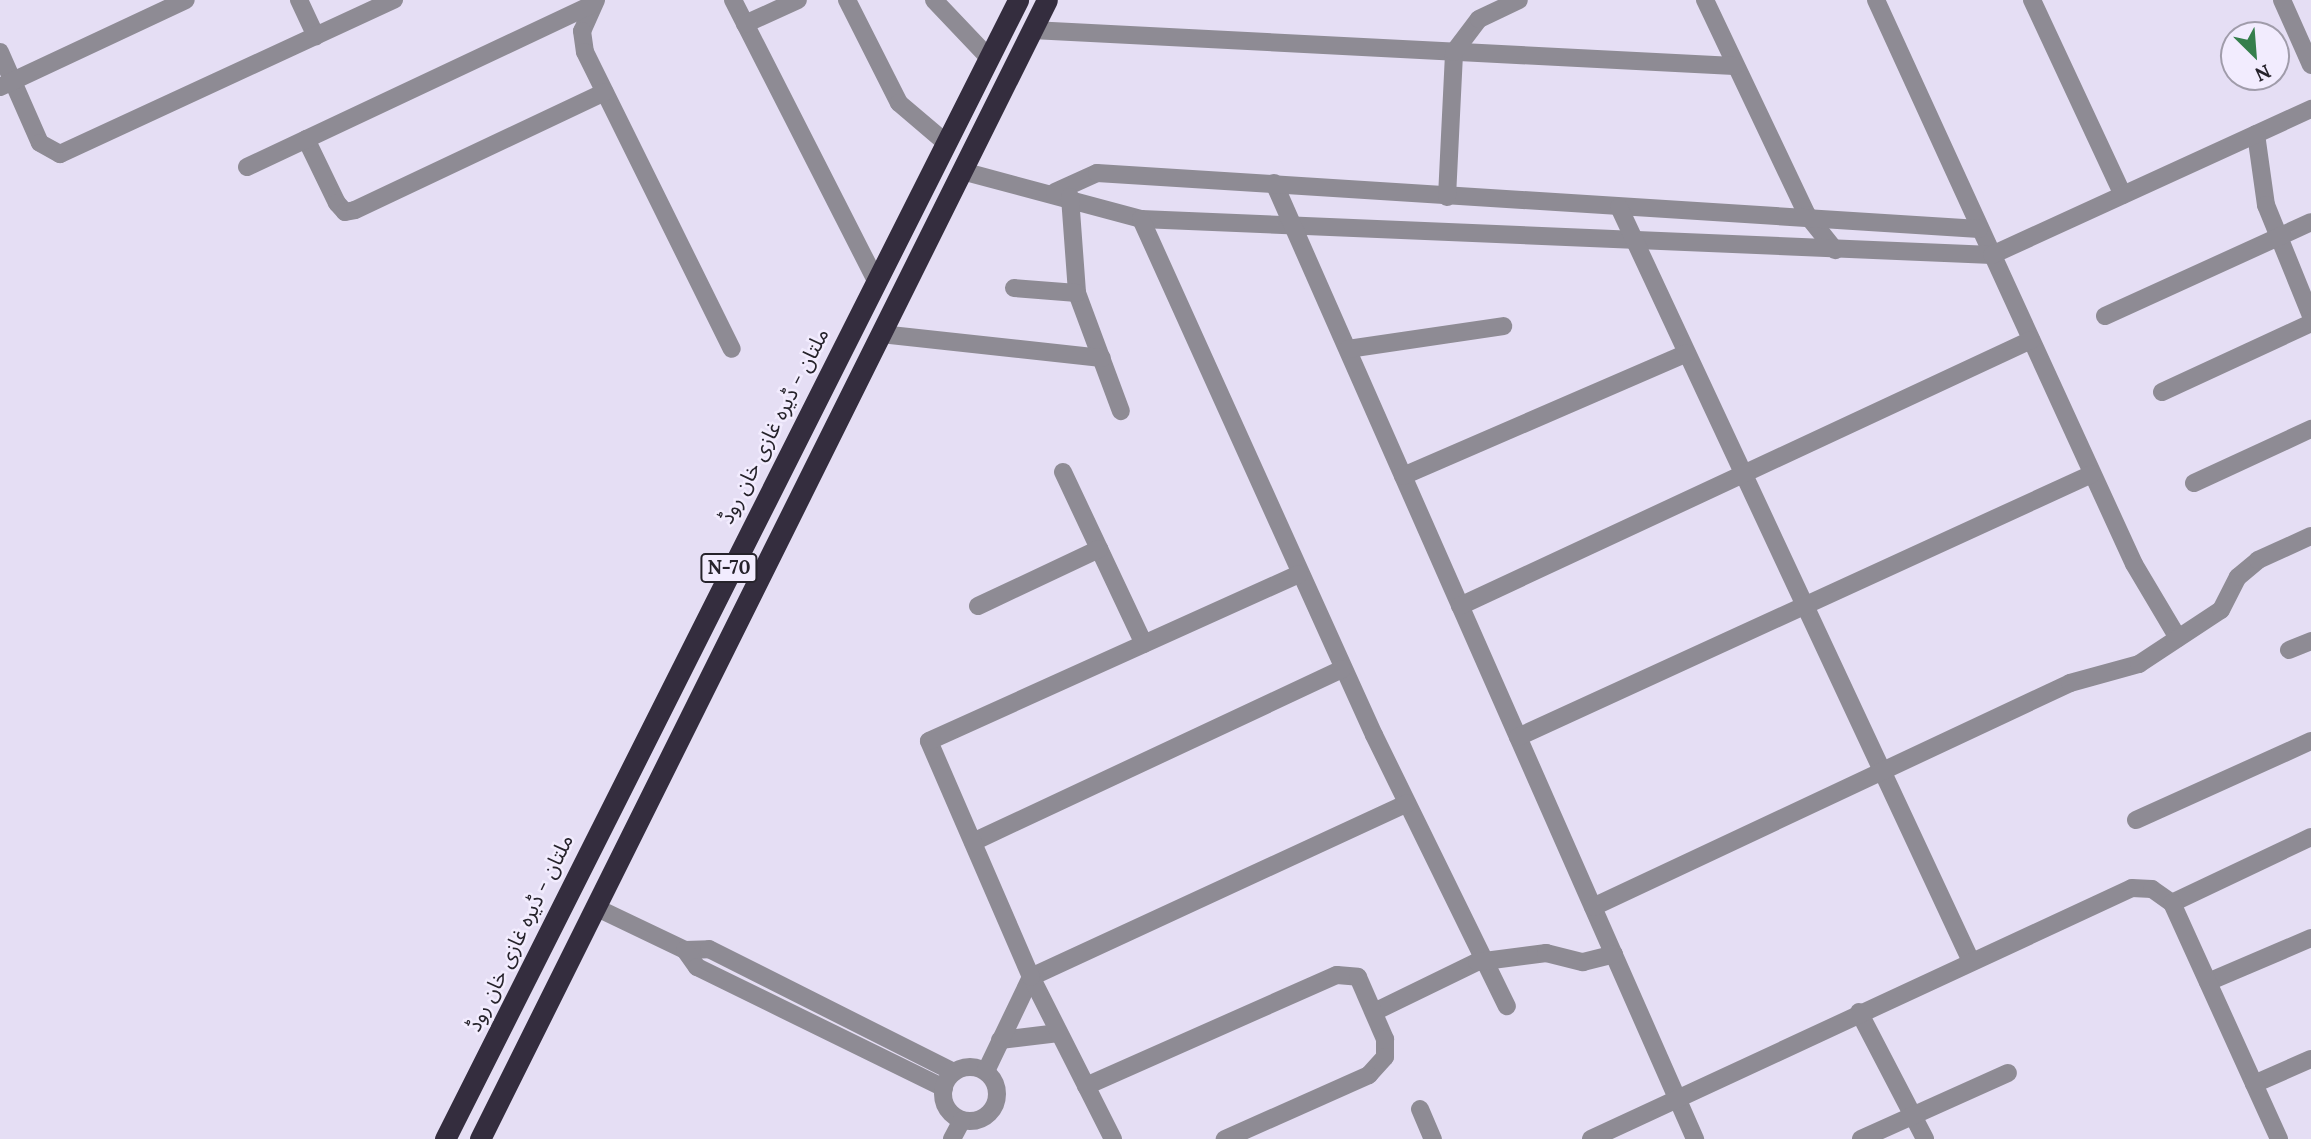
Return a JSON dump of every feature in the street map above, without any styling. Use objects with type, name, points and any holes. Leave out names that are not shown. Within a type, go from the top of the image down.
[{"type":"highway","name":"ملتان - ڈیرہ غازی خان روڈ","points":[[445,1139],[1018,0]]},
{"type":"highway","name":"N-70","points":[[480,1139],[1047,0]]},
{"type":"highway","points":[[633,761],[661,774]]},
{"type":"street","points":[[7,84],[186,0]]},
{"type":"street","points":[[299,0],[316,36]]},
{"type":"street","points":[[0,52],[7,84],[40,143],[60,155],[394,0]]},
{"type":"street","points":[[733,0],[876,281]]},
{"type":"street","points":[[745,24],[798,0]]},
{"type":"street","points":[[847,0],[899,103],[946,143]]},
{"type":"street","points":[[934,0],[989,58]]},
{"type":"street","points":[[1447,197],[1454,52],[1479,19],[1519,0]]},
{"type":"street","points":[[1704,0],[1807,215],[1835,250]]},
{"type":"street","points":[[1875,0],[2134,564],[2178,638]]},
{"type":"street","points":[[2032,0],[2123,195]]},
{"type":"street","points":[[2282,0],[2311,65]]},
{"type":"street","points":[[595,2],[582,31],[605,92],[732,349]]},
{"type":"street","points":[[247,167],[595,2]]},
{"type":"street","points":[[1032,30],[1734,66]]},
{"type":"street","points":[[306,139],[337,203],[345,212],[355,210],[605,92]]},
{"type":"street","points":[[962,171],[1062,195],[1141,219],[1992,255],[2311,109]]},
{"type":"street","points":[[2256,134],[2255,162],[2278,237],[2311,316]]},
{"type":"street","points":[[1062,195],[1097,173],[1275,183],[1447,197],[1807,215],[1979,229]]},
{"type":"street","points":[[1275,183],[1695,1139]]},
{"type":"street","points":[[1062,195],[1077,293],[1121,411]]},
{"type":"street","points":[[1619,207],[1970,959]]},
{"type":"street","points":[[1141,219],[1343,669],[1507,1006]]},
{"type":"street","points":[[2105,316],[2311,222]]},
{"type":"street","points":[[1014,288],[1077,293]]},
{"type":"street","points":[[2162,392],[2311,323]]},
{"type":"street","points":[[1348,349],[1503,326]]},
{"type":"street","points":[[881,334],[1102,358]]},
{"type":"street","points":[[1460,606],[1745,477],[2031,340]]},
{"type":"street","points":[[1403,476],[1687,353]]},
{"type":"street","points":[[2194,483],[2311,429]]},
{"type":"street","points":[[1063,472],[1143,644]]},
{"type":"street","points":[[1518,737],[2092,474]]},
{"type":"street","points":[[1593,907],[1880,768],[2070,683],[2139,664],[2221,610],[2238,577],[2258,560],[2311,536]]},
{"type":"street","points":[[978,606],[1099,549]]},
{"type":"street","points":[[1113,1139],[1031,977],[929,741],[1299,574]]},
{"type":"street","points":[[2289,650],[2311,641]]},
{"type":"street","points":[[973,842],[1343,669]]},
{"type":"street","points":[[2136,820],[2311,741]]},
{"type":"street","points":[[954,1072],[944,1088],[947,1108],[962,1120],[984,1117],[997,1100],[986,1071],[1031,977],[1408,803]]},
{"type":"street","points":[[2172,903],[2311,837]]},
{"type":"street","points":[[1591,1139],[1970,959],[2133,888],[2152,890],[2172,903],[2279,1139]]},
{"type":"street","points":[[595,907],[685,950],[709,949],[954,1072],[986,1071]]},
{"type":"street","points":[[2208,982],[2311,938]]},
{"type":"street","points":[[685,950],[697,967],[944,1088]]},
{"type":"street","points":[[1374,1012],[1486,961],[1546,953],[1583,962],[1614,954]]},
{"type":"street","points":[[1086,1086],[1337,975],[1359,977],[1374,1012],[1385,1057],[1369,1075],[1224,1139]]},
{"type":"street","points":[[1859,1012],[1925,1139]]},
{"type":"street","points":[[1000,1040],[1059,1033]]},
{"type":"street","points":[[2255,1084],[2311,1059]]},
{"type":"street","points":[[1861,1139],[2007,1073]]},
{"type":"street","points":[[1420,1109],[1433,1139]]},
{"type":"street","points":[[952,1139],[962,1120]]}]
